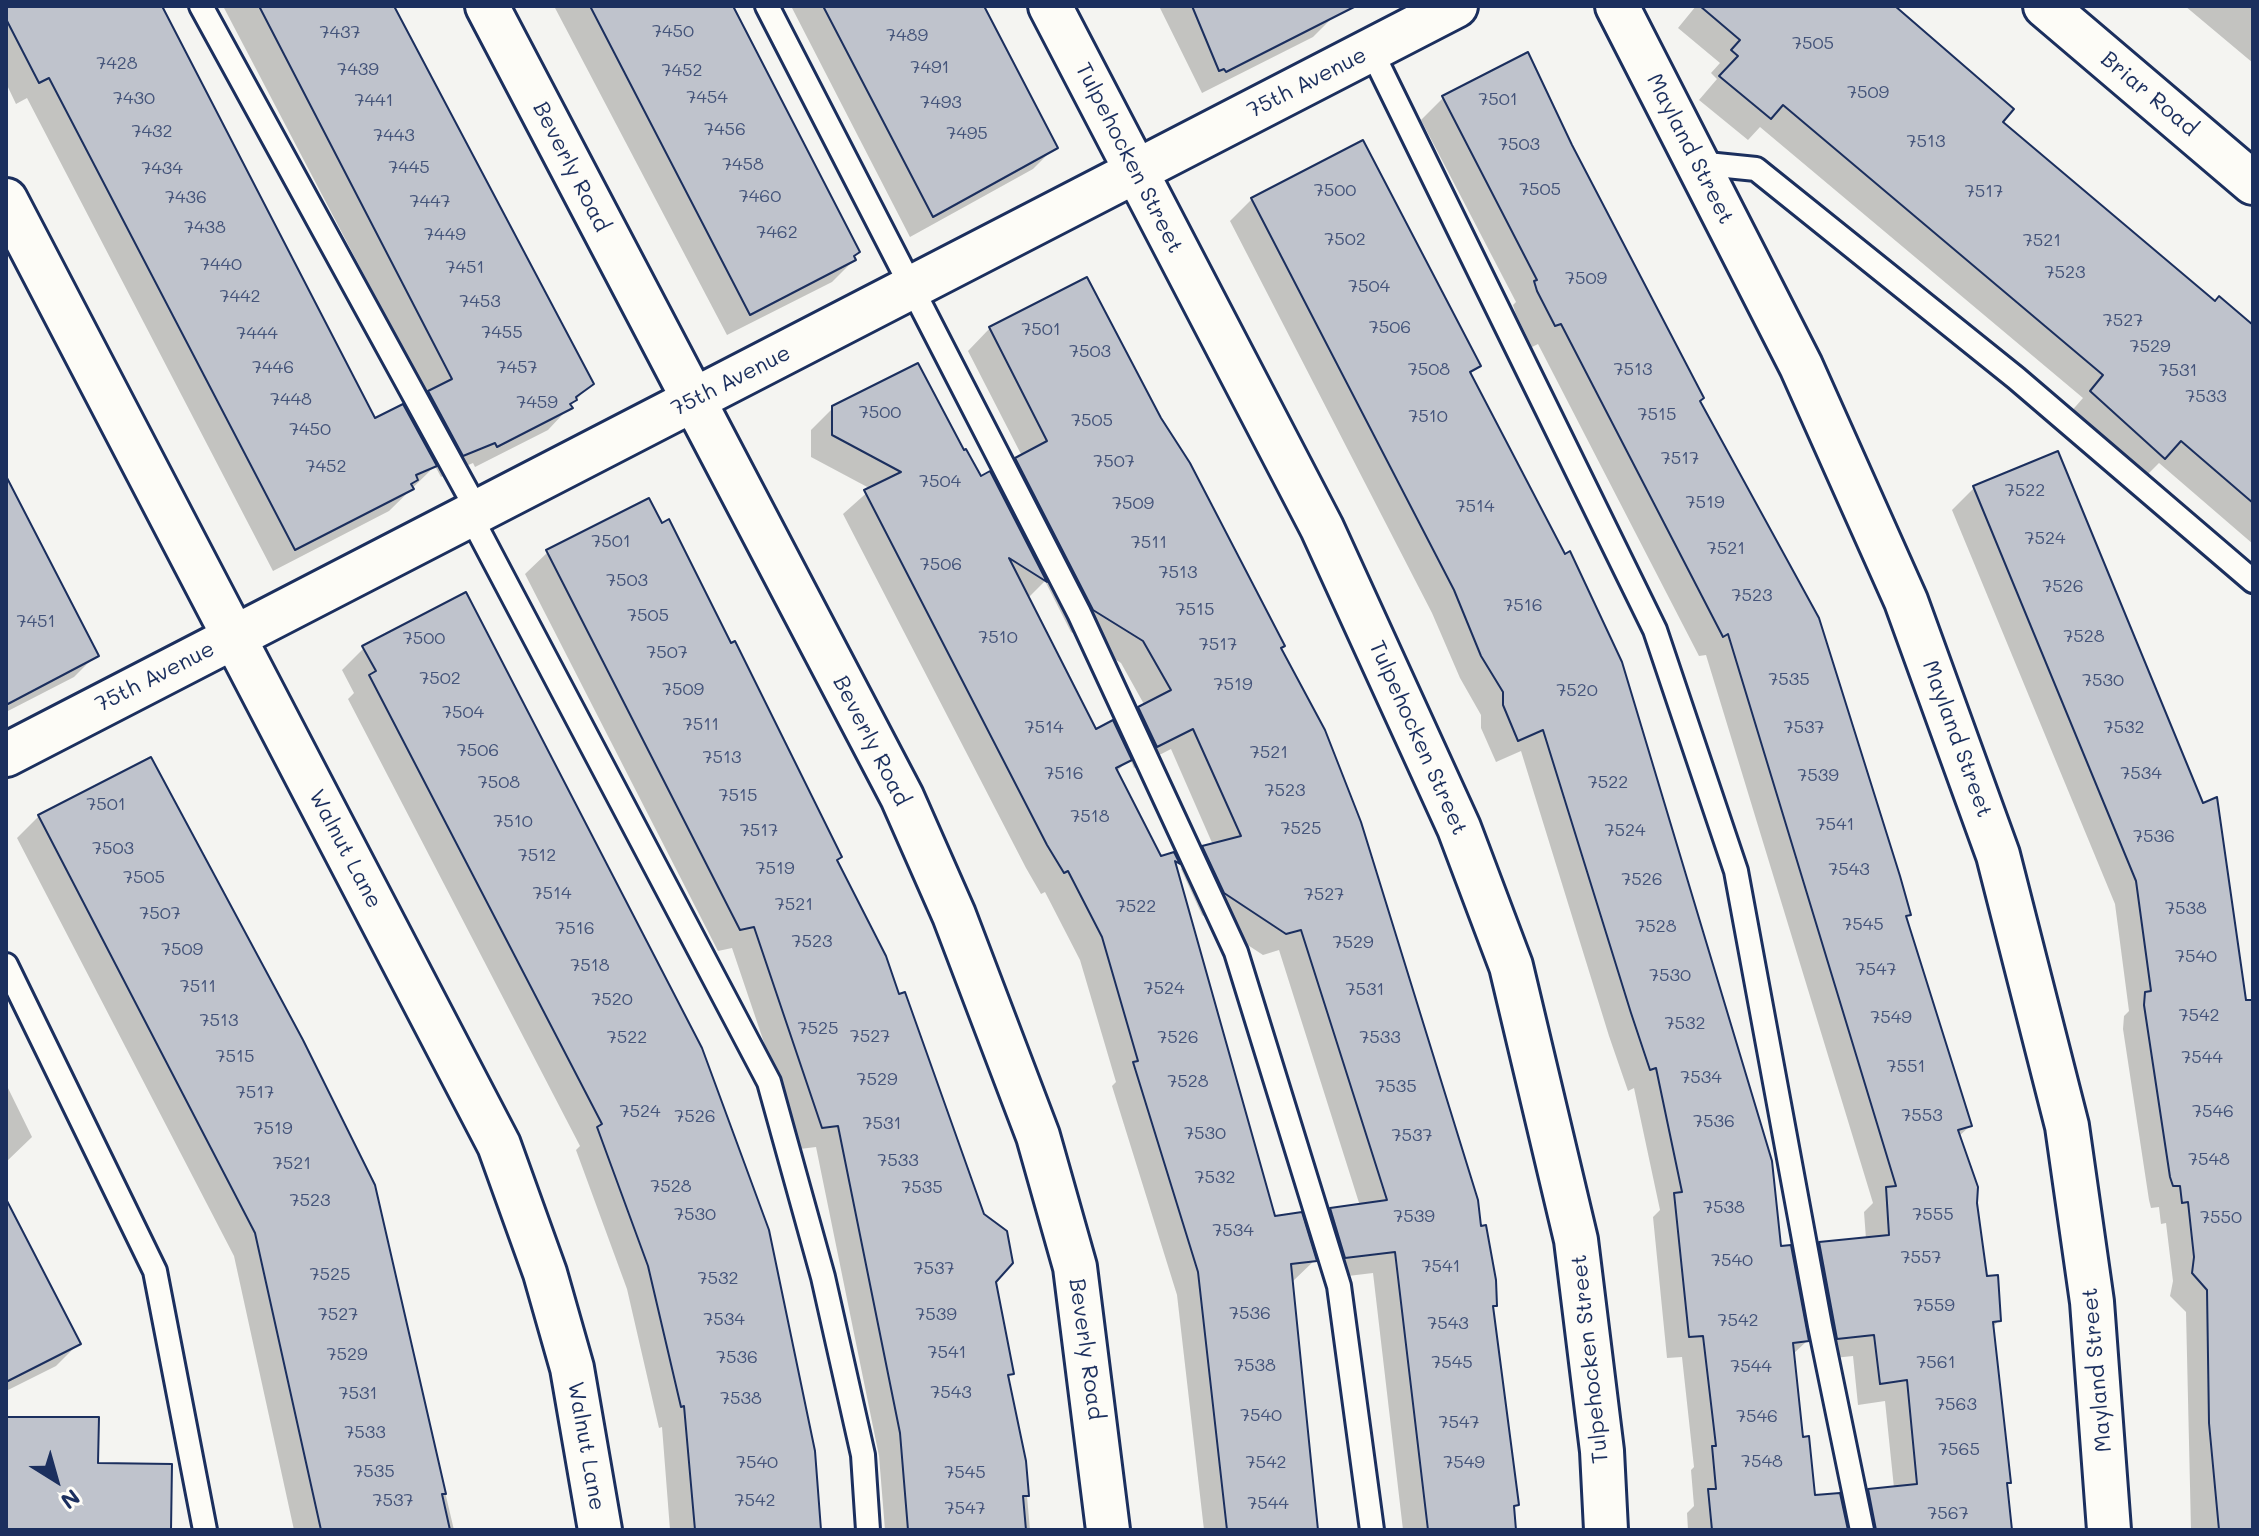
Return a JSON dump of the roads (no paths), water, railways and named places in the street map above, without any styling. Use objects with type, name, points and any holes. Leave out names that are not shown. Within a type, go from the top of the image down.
[{"type":"street","name":"Beverly Road","points":[[487,6],[902,797],[954,915],[1038,1136],[1075,1267],[1108,1530]]},
{"type":"street","name":"Tulpehocken Street","points":[[1050,6],[1329,542],[1459,828],[1511,966],[1576,1240],[1602,1451],[1606,1530]]},
{"type":"street","name":"75th Avenue","points":[[6,755],[1371,50],[1411,16],[1456,6]]},
{"type":"street","name":"Mayland Street","points":[[1617,6],[1801,366],[1906,601],[1998,855],[2067,1126],[2092,1302],[2109,1530]]},
{"type":"street","name":"Briar Road","points":[[2045,6],[2253,183]]},
{"type":"street","name":"Walnut Lane","points":[[6,200],[232,638],[439,1023],[499,1145],[545,1273],[572,1368],[600,1530]]},
{"type":"lane","points":[[201,6],[474,512],[769,1082],[823,1277],[863,1455],[868,1530]]},
{"type":"lane","points":[[767,6],[1079,613],[1236,952],[1339,1286],[1372,1530]]},
{"type":"lane","points":[[1371,50],[1655,630],[1736,871],[1862,1530]]},
{"type":"lane","points":[[1697,163],[1756,169],[2016,378],[2253,581]]},
{"type":"lane","points":[[6,965],[155,1271],[205,1530]]}]
